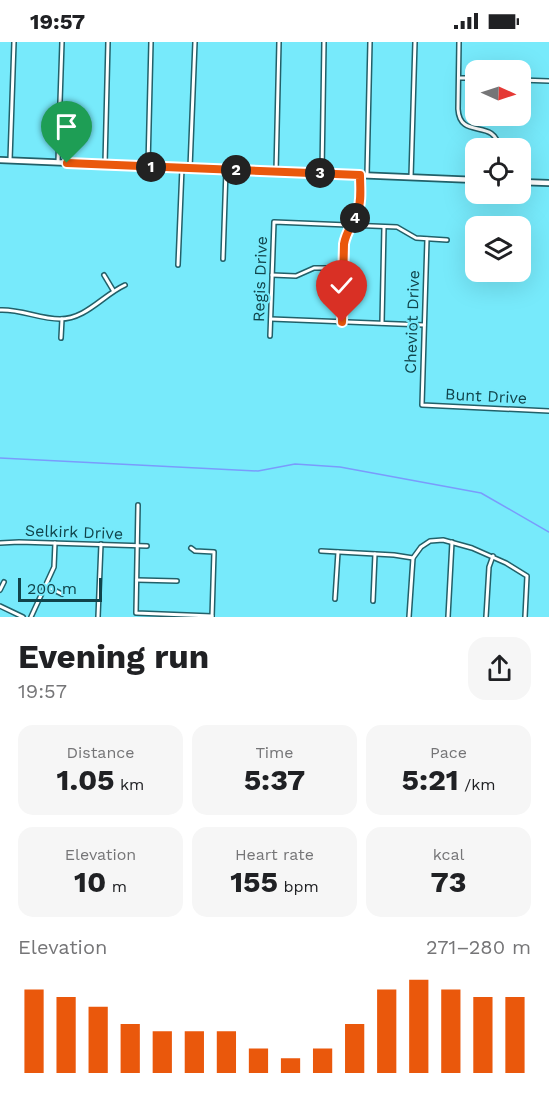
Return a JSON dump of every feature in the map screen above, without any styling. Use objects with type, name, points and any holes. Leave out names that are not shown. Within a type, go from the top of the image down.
[{"type":"main road","points":[[0,160],[465,179]]},
{"type":"main road","points":[[531,182],[549,183]]},
{"type":"street","points":[[10,160],[14,42]]},
{"type":"street","points":[[58,162],[62,42]]},
{"type":"street","points":[[105,164],[108,42]]},
{"type":"street","points":[[147,166],[151,42]]},
{"type":"street","points":[[190,168],[195,42]]},
{"type":"street","points":[[276,172],[279,42]]},
{"type":"street","points":[[322,173],[324,42]]},
{"type":"street","points":[[367,175],[370,42]]},
{"type":"street","points":[[411,177],[415,42]]},
{"type":"street","points":[[459,42],[458,112],[461,121],[470,128],[489,132],[495,138]]},
{"type":"street","points":[[459,78],[465,78]]},
{"type":"street","points":[[531,80],[549,81]]},
{"type":"street","points":[[178,265],[182,168]]},
{"type":"street","points":[[223,260],[226,170]]},
{"type":"street","points":[[342,322],[344,240],[357,213],[360,198],[360,175]]},
{"type":"street","name":"Regis Drive","points":[[270,336],[274,222],[351,225]]},
{"type":"street","points":[[351,225],[397,227],[416,238],[447,240]]},
{"type":"street","points":[[382,323],[384,227]]},
{"type":"street","name":"Cheviot Drive","points":[[422,405],[427,239]]},
{"type":"street","points":[[272,275],[296,276],[314,268],[343,268]]},
{"type":"street","points":[[104,275],[113,290]]},
{"type":"street","points":[[0,310],[25,311],[44,318],[62,319],[85,312],[113,290],[125,285]]},
{"type":"street","points":[[61,338],[62,319]]},
{"type":"street","points":[[271,319],[424,325]]},
{"type":"street","name":"Bunt Drive","points":[[422,405],[549,411]]},
{"type":"street","points":[[138,506],[136,613],[212,617],[214,552],[195,551],[191,548]]},
{"type":"street","points":[[409,617],[413,558],[421,547],[430,541],[440,539],[493,556],[527,576],[525,617]]},
{"type":"street","points":[[448,617],[452,542]]},
{"type":"street","name":"Selkirk Drive","points":[[0,543],[147,546]]},
{"type":"street","points":[[31,617],[54,567],[55,543]]},
{"type":"street","points":[[98,617],[101,544]]},
{"type":"street","points":[[321,551],[413,558]]},
{"type":"street","points":[[336,599],[338,552]]},
{"type":"street","points":[[373,601],[375,554]]},
{"type":"street","points":[[486,617],[489,567],[493,556]]},
{"type":"street","points":[[137,580],[177,581]]},
{"type":"street","points":[[0,590],[4,582]]},
{"type":"street","points":[[46,586],[62,594]]},
{"type":"street","points":[[0,606],[23,617]]},
{"type":"waterway","points":[[0,458],[258,471],[295,464],[340,467],[481,493],[549,532]]},
{"type":"route","points":[[67,163],[360,175],[360,198],[357,213],[346,234],[344,244],[342,322]]}]
